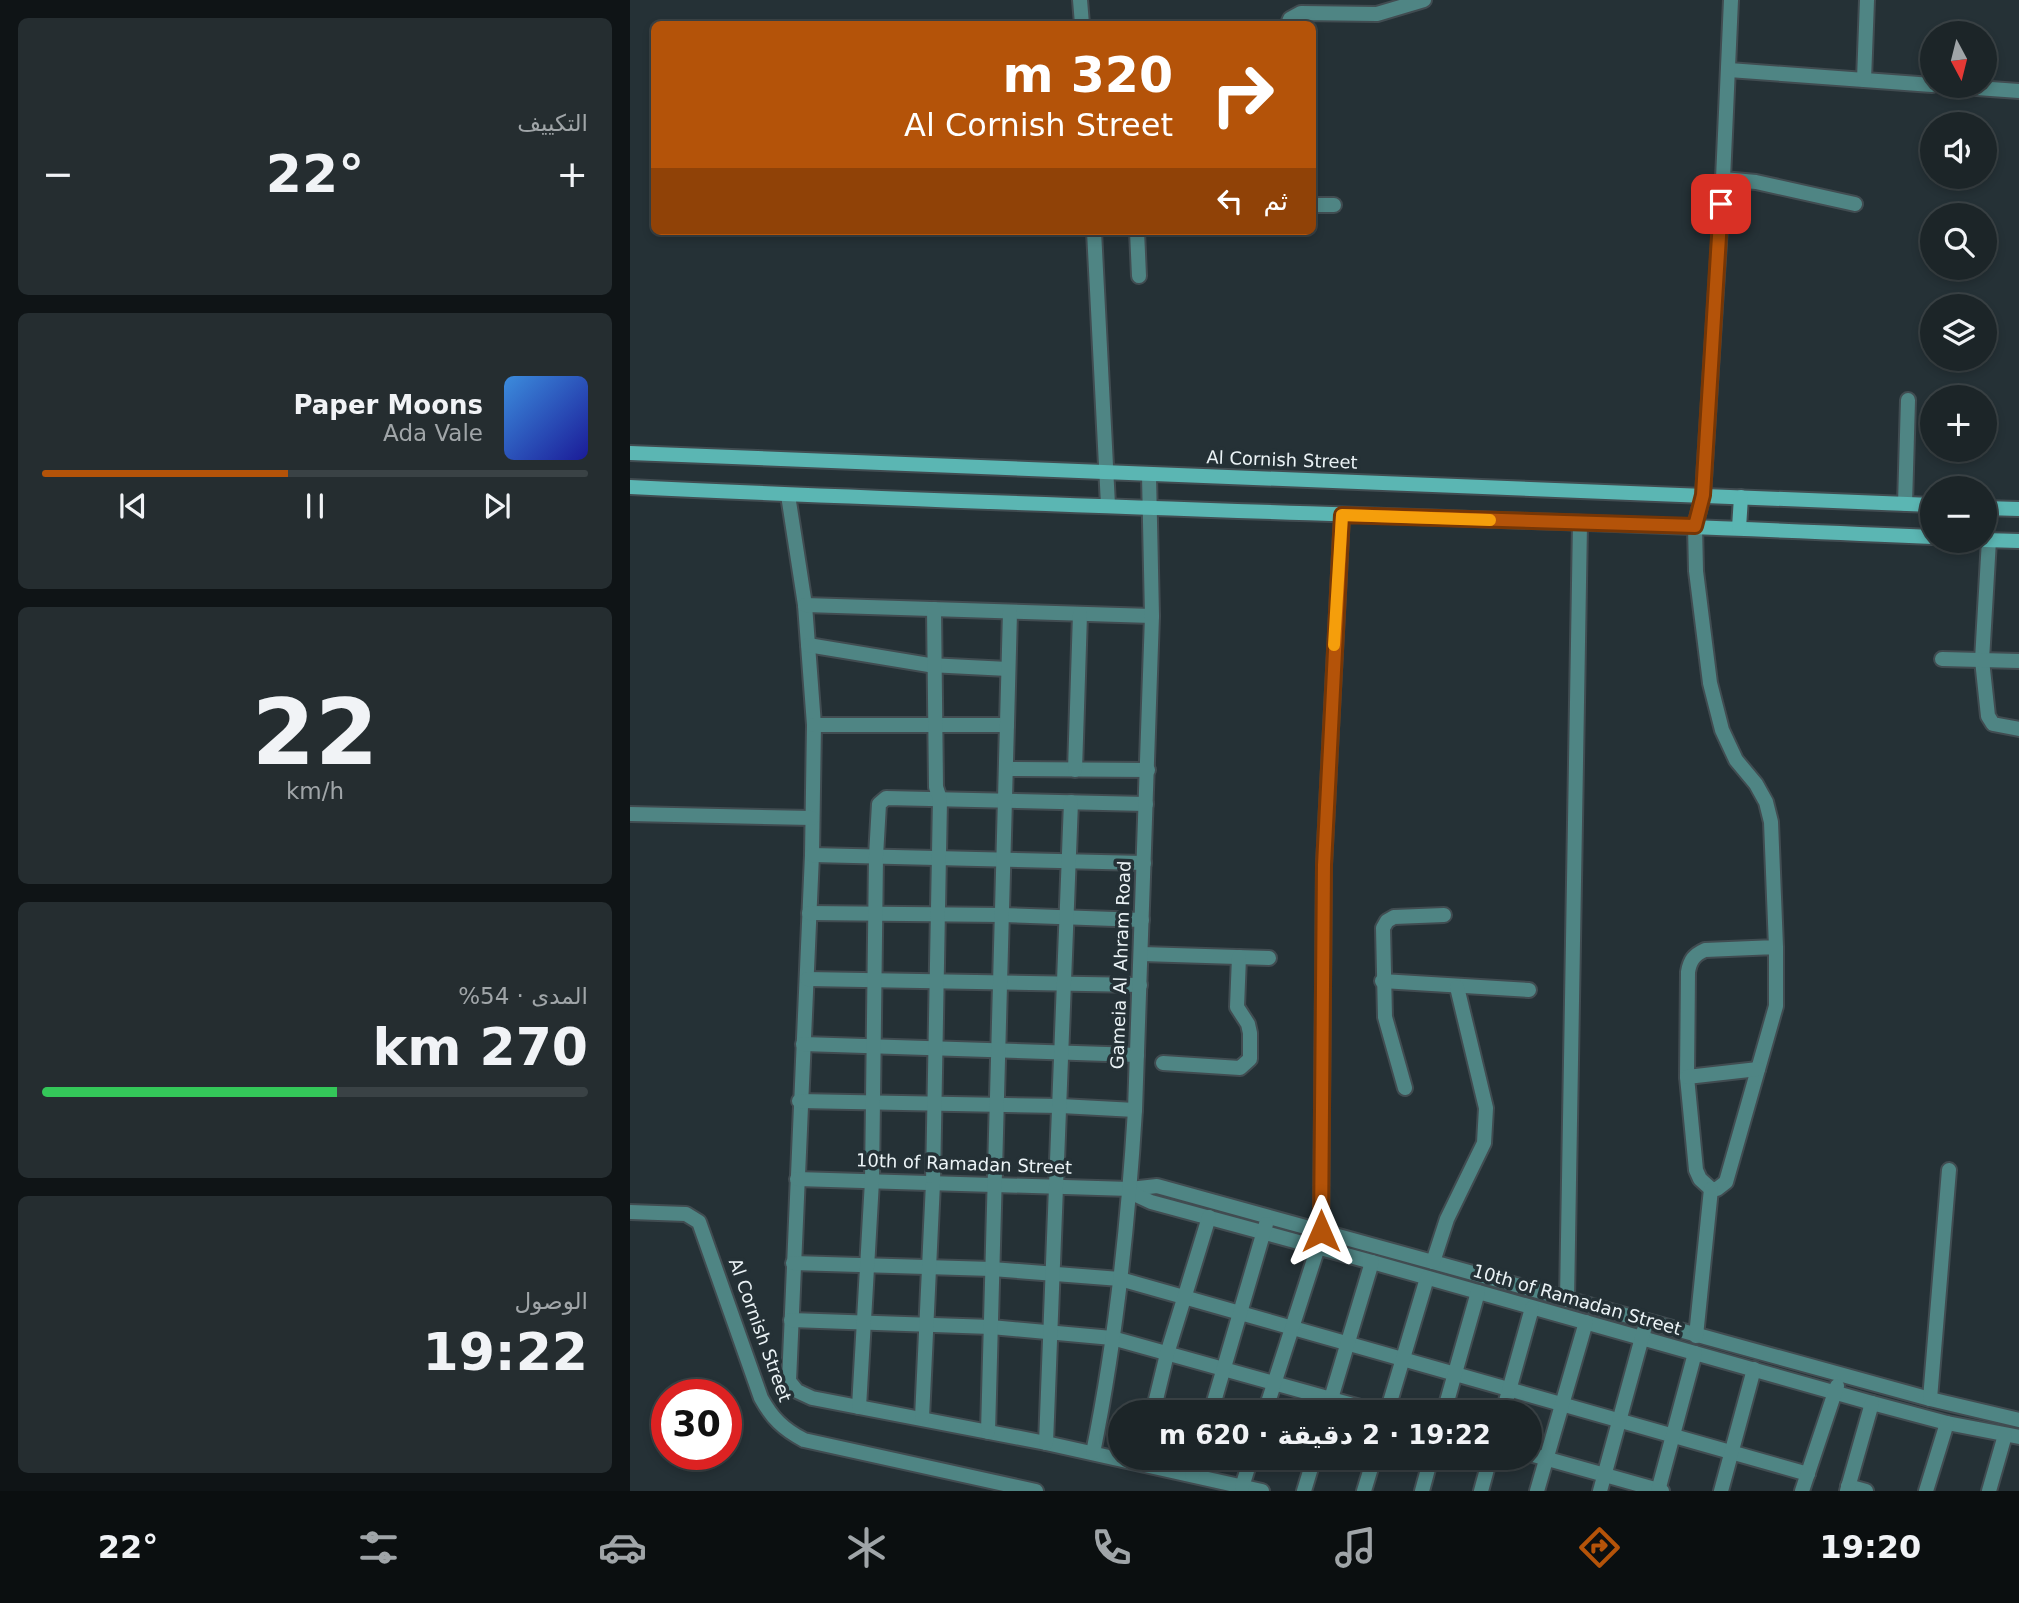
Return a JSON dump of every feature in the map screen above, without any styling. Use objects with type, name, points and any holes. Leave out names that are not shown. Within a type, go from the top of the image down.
[{"type":"main road","name":"Al Cornish Street","points":[[630,453],[1920,505]]},
{"type":"main road","points":[[630,487],[1920,536]]},
{"type":"main road","points":[[1695,526],[1703,495]]},
{"type":"main road","points":[[1739,528],[1741,497]]},
{"type":"main road","points":[[1997,508],[2019,509]]},
{"type":"main road","points":[[1997,540],[2019,541]]},
{"type":"street","points":[[1080,0],[1082,21]]},
{"type":"street","points":[[1289,21],[1301,13],[1377,14],[1424,0]]},
{"type":"street","points":[[1703,495],[1723,179],[1731,0]]},
{"type":"street","points":[[1864,80],[1867,0]]},
{"type":"street","points":[[1729,70],[1920,84]]},
{"type":"street","points":[[1997,89],[2019,91]]},
{"type":"street","points":[[1723,179],[1756,182],[1855,204]]},
{"type":"street","points":[[1316,205],[1334,205]]},
{"type":"street","points":[[1094,235],[1108,505]]},
{"type":"street","points":[[1137,235],[1139,276]]},
{"type":"street","points":[[1905,504],[1908,400]]},
{"type":"street","name":"Gameia Al Ahram Road","points":[[1093,1453],[1106,1390],[1120,1279],[1135,1110],[1152,616],[1149,475]]},
{"type":"street","points":[[788,495],[805,605],[814,725],[807,979],[799,1101],[789,1381],[803,1395],[1108,1455]]},
{"type":"street","points":[[1321,1231],[1324,865],[1342,515]]},
{"type":"street","points":[[1567,1300],[1580,523]]},
{"type":"street","points":[[1695,526],[1696,571],[1710,683],[1722,730],[1736,760],[1766,802],[1771,822],[1776,947],[1776,1006],[1726,1182],[1717,1189],[1711,1189],[1700,1179],[1696,1170],[1687,1077],[1688,972],[1695,955],[1705,950],[1776,947]]},
{"type":"street","points":[[1986,553],[1982,660],[1990,721],[1998,726],[2019,729]]},
{"type":"street","points":[[805,605],[1152,616]]},
{"type":"street","points":[[922,1418],[933,1183],[940,799],[936,787],[934,609]]},
{"type":"street","points":[[988,1432],[1010,612]]},
{"type":"street","points":[[1075,770],[1080,614]]},
{"type":"street","points":[[808,645],[935,666],[1008,669]]},
{"type":"street","points":[[1942,659],[2019,661]]},
{"type":"street","points":[[814,725],[1007,725]]},
{"type":"street","points":[[1006,769],[1148,771]]},
{"type":"street","points":[[859,1407],[872,1181],[878,808],[886,798],[1146,804]]},
{"type":"street","points":[[1046,1443],[1071,802]]},
{"type":"street","points":[[630,814],[812,818]]},
{"type":"street","points":[[811,855],[1144,863]]},
{"type":"street","points":[[809,913],[938,913],[1142,920]]},
{"type":"street","points":[[1405,1088],[1385,1017],[1382,981],[1383,928],[1387,921],[1394,917],[1444,915]]},
{"type":"street","points":[[1142,954],[1269,958]]},
{"type":"street","points":[[1163,1063],[1240,1068],[1250,1059],[1250,1028],[1237,1007],[1239,957]]},
{"type":"street","points":[[807,979],[1140,985]]},
{"type":"street","points":[[1382,981],[1529,990]]},
{"type":"street","points":[[1433,1262],[1447,1219],[1484,1143],[1486,1127],[1486,1108],[1457,987]]},
{"type":"street","points":[[803,1044],[1137,1055]]},
{"type":"street","points":[[1687,1077],[1758,1069]]},
{"type":"street","points":[[799,1101],[1135,1110]]},
{"type":"street","points":[[1930,1399],[1949,1170]]},
{"type":"street","name":"10th of Ramadan Street","points":[[797,1179],[1130,1189],[1157,1186],[1696,1336],[2019,1420]]},
{"type":"street","name":"10th of Ramadan Street","points":[[1130,1189],[1136,1195],[1152,1202],[1872,1403],[1947,1423],[2012,1436]]},
{"type":"street","points":[[1696,1336],[1711,1189]]},
{"type":"street","name":"Al Cornish Street","points":[[630,1212],[686,1214],[699,1222],[761,1398],[777,1423],[790,1433],[804,1440],[1036,1491]]},
{"type":"street","points":[[1214,1400],[1268,1216]]},
{"type":"street","points":[[1156,1400],[1167,1354],[1209,1217]]},
{"type":"street","points":[[1269,1400],[1318,1247]]},
{"type":"street","points":[[1331,1400],[1372,1262]]},
{"type":"street","points":[[793,1263],[992,1269],[1120,1279],[1808,1474]]},
{"type":"street","points":[[1391,1400],[1427,1278]]},
{"type":"street","points":[[1447,1400],[1478,1292]]},
{"type":"street","points":[[1506,1400],[1532,1308]]},
{"type":"street","points":[[790,1321],[864,1321],[991,1327],[1112,1338],[1275,1384],[1314,1400]]},
{"type":"street","points":[[1600,1491],[1646,1321]]},
{"type":"street","points":[[1537,1491],[1586,1322]]},
{"type":"street","points":[[1542,1458],[1659,1491],[1695,1353]]},
{"type":"street","points":[[1721,1491],[1754,1369]]},
{"type":"street","points":[[1802,1491],[1840,1374]]},
{"type":"street","points":[[1866,1491],[1848,1489],[1872,1403]]},
{"type":"street","points":[[1926,1491],[1947,1423]]},
{"type":"street","points":[[1989,1491],[2012,1436]]},
{"type":"street","points":[[1174,1470],[1262,1491]]},
{"type":"street","points":[[1192,1475],[1193,1470]]},
{"type":"street","points":[[1242,1486],[1247,1470]]},
{"type":"street","points":[[1304,1491],[1310,1470]]},
{"type":"street","points":[[1364,1491],[1370,1470]]},
{"type":"street","points":[[1422,1491],[1428,1470]]},
{"type":"street","points":[[1481,1491],[1487,1470]]},
{"type":"slow traffic","points":[[1334,645],[1342,515],[1490,520]]},
{"type":"route","points":[[1321,1231],[1324,865],[1342,515],[1695,526],[1703,495],[1721,204]]}]
